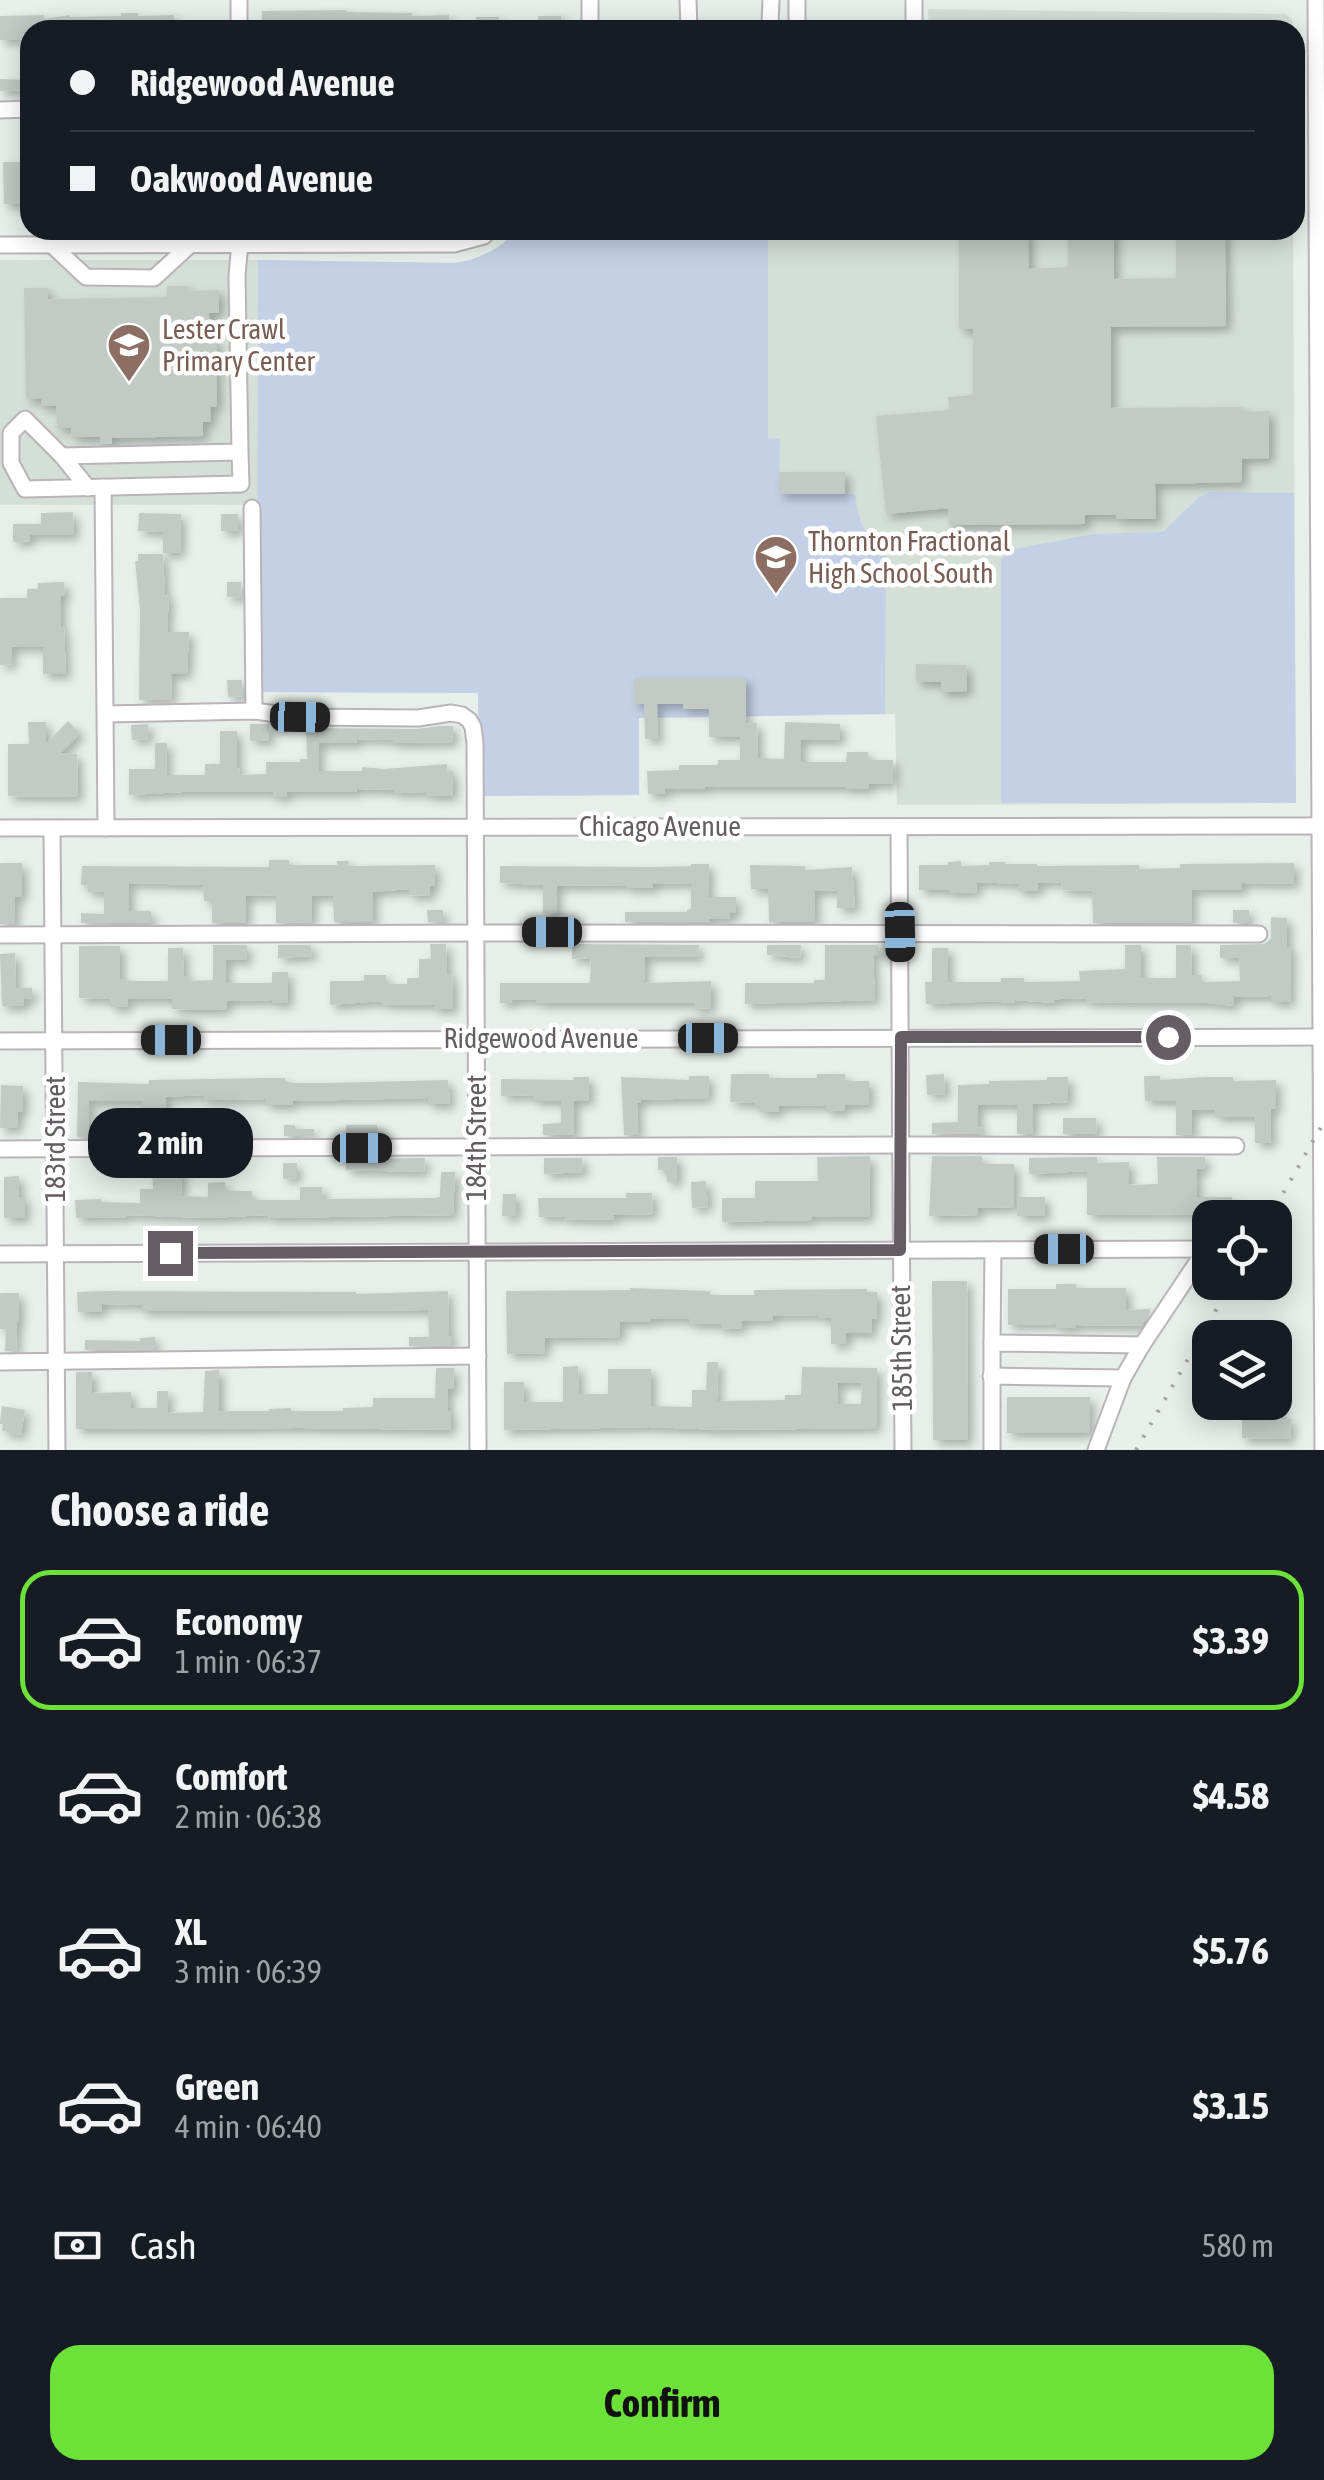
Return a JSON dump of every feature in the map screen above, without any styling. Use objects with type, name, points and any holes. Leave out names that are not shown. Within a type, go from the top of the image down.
[{"type":"street","points":[[1316,0],[1321,113],[1323,1450]]},
{"type":"street","points":[[0,245],[191,244],[220,240]]},
{"type":"street","points":[[106,828],[106,714],[96,488],[25,419],[11,433],[11,463],[25,489],[96,488],[241,484],[236,276],[241,240]]},
{"type":"street","points":[[332,240],[454,244],[469,240]]},
{"type":"street","points":[[52,245],[86,277],[154,278],[191,244]]},
{"type":"street","points":[[62,456],[240,452]]},
{"type":"street","points":[[106,714],[254,711],[252,508]]},
{"type":"street","name":"184th Street","points":[[254,711],[300,717],[462,715],[473,726],[478,1450]]},
{"type":"street","name":"Chicago Avenue","points":[[0,828],[1321,826]]},
{"type":"street","name":"185th Street","points":[[898,827],[903,1450]]},
{"type":"street","name":"183rd Street","points":[[52,828],[58,1450]]},
{"type":"street","points":[[0,935],[1259,934]]},
{"type":"street","name":"Ridgewood Avenue","points":[[0,1040],[1322,1036]]},
{"type":"street","points":[[0,1149],[1236,1146]]},
{"type":"street","points":[[0,1254],[1206,1249],[1123,1378],[1096,1450]]},
{"type":"street","points":[[992,1450],[993,1250]]},
{"type":"street","points":[[992,1343],[1142,1345]]},
{"type":"street","points":[[0,1362],[478,1356]]},
{"type":"street","points":[[992,1376],[1123,1378]]},
{"type":"shaded area","points":[[928,9],[1286,14],[1292,20],[929,20]]},
{"type":"shaded area","name":"Thornton Fractional High School South","points":[[506,240],[1293,240],[1296,803],[897,805],[895,714],[639,718],[639,795],[480,796],[478,693],[260,692],[257,505],[0,505],[0,260],[455,263],[472,261]]},
{"type":"shaded area","points":[[768,240],[768,438],[780,439],[779,493],[855,494],[863,526],[886,551],[885,714],[639,718],[639,795],[480,796],[478,693],[260,692],[258,260],[455,263],[473,259],[504,243]]},
{"type":"shaded area","points":[[1209,492],[1294,493],[1296,803],[1001,803],[1001,560],[1014,549],[1094,534],[1163,532]]},
{"type":"building","points":[[262,11],[412,13],[449,15],[449,20],[262,20]]},
{"type":"building","points":[[174,15],[174,20],[20,20],[20,39],[0,40],[0,16]]},
{"type":"building","points":[[538,16],[561,16],[561,20],[538,20]]},
{"type":"building","points":[[476,17],[499,17],[499,20]]},
{"type":"building","points":[[0,79],[20,80],[20,90],[0,91]]},
{"type":"building","points":[[3,162],[20,162],[20,204],[4,204]]},
{"type":"building","points":[[959,240],[1028,240],[1029,269],[1068,267],[1068,240],[1114,240],[1114,279],[1176,278],[1176,240],[1225,240],[1226,326],[1111,327],[1111,408],[1242,407],[1242,412],[1269,411],[1269,458],[1242,459],[1242,482],[1155,484],[1156,519],[1085,515],[1085,524],[949,525],[948,508],[886,514],[876,416],[949,410],[948,397],[973,395],[973,329],[959,329]]},
{"type":"building","points":[[167,286],[188,286],[188,291],[219,290],[219,313],[209,313],[210,340],[216,340],[217,407],[210,407],[211,422],[203,422],[203,436],[112,438],[112,444],[100,444],[100,437],[72,437],[71,428],[57,428],[56,406],[41,406],[41,399],[26,399],[24,288],[48,288],[48,299],[167,297]]},
{"type":"building","points":[[779,472],[845,472],[845,494],[779,494]]},
{"type":"building","points":[[73,512],[74,535],[30,535],[30,541],[13,542],[13,524],[41,524],[41,513]]},
{"type":"building","points":[[139,513],[181,514],[180,553],[163,553],[163,532],[138,531]]},
{"type":"building","points":[[221,514],[238,514],[238,531],[221,531]]},
{"type":"building","points":[[138,554],[163,554],[165,596],[169,595],[167,632],[189,632],[187,674],[171,674],[172,699],[139,700],[140,609],[135,561]]},
{"type":"building","points":[[64,582],[61,627],[66,674],[43,674],[43,647],[12,647],[12,664],[0,665],[0,598],[27,598],[27,589],[38,589],[38,583]]},
{"type":"building","points":[[227,582],[241,582],[242,598],[227,597]]},
{"type":"building","points":[[916,664],[966,665],[967,691],[941,692],[941,682],[916,682]]},
{"type":"building","points":[[634,678],[746,678],[746,723],[757,723],[758,758],[784,759],[785,722],[840,724],[840,740],[801,740],[801,762],[846,762],[847,752],[868,752],[868,760],[893,760],[892,784],[869,784],[869,789],[705,787],[648,794],[647,771],[740,760],[740,737],[709,737],[709,709],[657,704],[658,739],[645,739],[644,704],[634,704]]},
{"type":"building","points":[[227,680],[242,680],[243,696],[228,697]]},
{"type":"building","points":[[68,721],[80,733],[61,753],[77,754],[78,797],[8,796],[8,744],[29,744],[28,722],[46,722],[46,744]]},
{"type":"building","points":[[148,724],[148,739],[132,740],[131,725]]},
{"type":"building","points":[[250,724],[269,724],[269,741],[250,741]]},
{"type":"building","points":[[453,726],[453,742],[357,739],[357,743],[319,743],[319,771],[447,764],[447,772],[453,771],[453,796],[357,789],[287,792],[287,797],[273,797],[273,792],[129,795],[129,769],[155,769],[155,743],[167,743],[166,775],[205,775],[205,764],[220,764],[220,731],[237,731],[240,775],[266,774],[266,762],[307,759],[306,728]]},
{"type":"building","points":[[269,860],[289,860],[289,865],[337,865],[337,861],[349,861],[348,866],[435,865],[435,886],[430,886],[430,896],[409,895],[409,889],[373,892],[373,922],[334,922],[333,896],[312,896],[312,922],[276,923],[276,895],[246,896],[246,923],[212,923],[212,901],[204,901],[203,885],[129,883],[129,911],[151,911],[151,923],[81,923],[81,913],[104,914],[104,892],[88,892],[88,885],[81,885],[82,866],[269,867]]},
{"type":"building","points":[[961,861],[961,866],[1005,862],[1037,866],[1139,865],[1139,869],[1180,868],[1180,864],[1294,863],[1294,884],[1242,883],[1242,890],[1192,890],[1192,923],[1093,923],[1092,891],[1062,890],[1061,882],[1038,883],[1038,891],[1018,891],[1018,884],[976,882],[977,892],[919,890],[919,865]]},
{"type":"building","points":[[0,863],[22,863],[22,897],[15,897],[15,924],[0,924]]},
{"type":"building","points":[[709,864],[708,897],[736,897],[736,913],[730,913],[730,919],[625,922],[625,912],[687,912],[691,909],[691,883],[653,884],[653,888],[557,886],[557,914],[543,913],[543,885],[500,883],[500,866]]},
{"type":"building","points":[[750,865],[805,866],[805,870],[852,867],[855,908],[837,908],[837,890],[815,891],[815,922],[769,922],[768,889],[751,889]]},
{"type":"building","points":[[427,910],[443,910],[443,922],[428,922]]},
{"type":"building","points":[[1233,910],[1249,910],[1249,923],[1233,923]]},
{"type":"building","points":[[1271,917],[1287,918],[1290,1002],[1271,1002],[1271,996],[1234,997],[1234,1006],[1086,1002],[1086,998],[1054,1003],[1015,1000],[926,1004],[925,982],[932,982],[932,948],[948,948],[948,982],[1001,982],[1001,978],[1024,978],[1024,982],[1080,981],[1079,971],[1125,969],[1125,945],[1141,945],[1141,978],[1176,978],[1176,945],[1191,945],[1192,975],[1201,975],[1201,982],[1240,981],[1239,958],[1220,958],[1220,945],[1264,944],[1271,939]]},
{"type":"building","points":[[430,944],[446,944],[453,1009],[381,1001],[330,1005],[330,981],[364,981],[364,975],[386,975],[386,984],[407,984],[407,978],[419,978],[419,959],[431,959]]},
{"type":"building","points":[[572,944],[699,945],[698,957],[645,957],[644,983],[711,981],[711,1008],[694,1009],[694,1003],[500,1003],[500,983],[590,983],[591,958],[572,959]]},
{"type":"building","points":[[213,945],[247,945],[247,960],[226,960],[226,983],[272,983],[272,972],[288,972],[288,1003],[227,1001],[227,1009],[202,1010],[172,1009],[172,999],[127,999],[128,1007],[110,1007],[110,999],[79,998],[79,946],[120,946],[120,979],[127,981],[168,981],[168,948],[183,948],[184,976],[189,981],[213,980]]},
{"type":"building","points":[[278,945],[311,945],[312,956],[278,958]]},
{"type":"building","points":[[767,945],[801,945],[800,958],[767,955]]},
{"type":"building","points":[[825,945],[878,945],[878,955],[873,955],[875,1000],[745,1004],[745,983],[825,980]]},
{"type":"building","points":[[15,953],[16,988],[32,988],[32,999],[24,999],[24,1006],[2,1006],[0,954]]},
{"type":"building","points":[[731,1074],[817,1078],[817,1074],[845,1074],[845,1081],[869,1081],[869,1105],[845,1105],[845,1111],[826,1111],[826,1105],[779,1106],[779,1112],[760,1112],[760,1106],[754,1103],[730,1102]]},
{"type":"building","points":[[944,1074],[945,1094],[927,1095],[926,1075]]},
{"type":"building","points":[[689,1076],[709,1076],[708,1098],[641,1100],[637,1103],[638,1135],[624,1135],[621,1077],[689,1080]]},
{"type":"building","points":[[1144,1076],[1160,1076],[1160,1080],[1276,1080],[1271,1143],[1255,1143],[1255,1117],[1215,1117],[1215,1110],[1192,1110],[1192,1135],[1176,1135],[1176,1101],[1145,1101]]},
{"type":"building","points":[[589,1077],[589,1101],[574,1101],[574,1135],[543,1135],[543,1124],[561,1123],[561,1101],[533,1101],[533,1095],[501,1096],[501,1079]]},
{"type":"building","points":[[1068,1077],[1068,1102],[1033,1104],[1033,1134],[1017,1134],[1017,1105],[978,1105],[978,1127],[982,1127],[982,1134],[932,1134],[932,1123],[958,1122],[958,1085]]},
{"type":"building","points":[[285,1078],[293,1083],[448,1080],[450,1104],[428,1104],[428,1098],[266,1105],[266,1099],[166,1097],[165,1114],[155,1114],[155,1137],[137,1137],[138,1126],[142,1126],[142,1101],[89,1101],[89,1129],[94,1128],[94,1137],[77,1137],[78,1082],[149,1084],[149,1080]]},
{"type":"building","points":[[1,1085],[23,1086],[23,1112],[18,1112],[18,1128],[0,1128]]},
{"type":"building","points":[[1063,1118],[1096,1118],[1097,1134],[1063,1134]]},
{"type":"building","points":[[284,1125],[314,1129],[314,1136],[284,1136]]},
{"type":"building","points":[[346,1125],[377,1125],[377,1136],[346,1136]]},
{"type":"building","points":[[870,1156],[869,1217],[722,1222],[722,1198],[755,1198],[755,1181],[818,1181],[817,1157]]},
{"type":"building","points":[[932,1156],[982,1156],[982,1164],[1014,1164],[1014,1207],[978,1208],[978,1215],[929,1216]]},
{"type":"building","points":[[658,1157],[677,1157],[677,1182],[667,1182],[667,1170],[658,1170]]},
{"type":"building","points":[[1097,1157],[1097,1163],[1129,1162],[1129,1185],[1158,1184],[1157,1157],[1205,1157],[1205,1169],[1197,1169],[1197,1197],[1232,1200],[1192,1200],[1192,1214],[1087,1215],[1087,1171],[1029,1174],[1029,1158]]},
{"type":"building","points":[[425,1158],[424,1172],[346,1170],[346,1159]]},
{"type":"building","points":[[544,1158],[582,1158],[583,1172],[544,1174]]},
{"type":"building","points":[[152,1160],[182,1161],[181,1196],[208,1197],[208,1183],[225,1182],[225,1191],[252,1191],[252,1200],[300,1200],[300,1187],[322,1187],[323,1199],[434,1198],[440,1197],[441,1172],[455,1172],[453,1215],[76,1218],[75,1200],[140,1203],[140,1189],[153,1189]]},
{"type":"building","points":[[283,1163],[297,1163],[297,1178],[283,1179]]},
{"type":"building","points":[[19,1176],[25,1218],[4,1218],[4,1177]]},
{"type":"building","points":[[706,1181],[708,1207],[692,1208],[691,1182]]},
{"type":"building","points":[[626,1193],[652,1193],[653,1214],[614,1215],[613,1220],[539,1217],[538,1198],[626,1198]]},
{"type":"building","points":[[503,1194],[516,1194],[516,1216],[502,1216]]},
{"type":"building","points":[[1017,1197],[1045,1197],[1045,1216],[1017,1216]]},
{"type":"building","points":[[932,1281],[967,1281],[968,1440],[933,1440]]},
{"type":"building","points":[[1056,1284],[1126,1288],[1126,1310],[1150,1309],[1150,1313],[1141,1326],[1008,1325],[1008,1289],[1056,1289]]},
{"type":"building","points":[[867,1289],[877,1292],[877,1318],[872,1319],[872,1333],[846,1333],[846,1344],[831,1344],[831,1318],[818,1315],[773,1316],[773,1320],[742,1321],[742,1328],[721,1329],[721,1324],[689,1324],[689,1319],[651,1319],[620,1322],[620,1337],[545,1338],[545,1353],[507,1354],[506,1291],[710,1291],[710,1295],[754,1295],[754,1290]]},
{"type":"building","points":[[448,1291],[452,1345],[409,1346],[409,1337],[429,1337],[428,1310],[142,1311],[142,1305],[102,1304],[102,1312],[78,1312],[77,1292]]},
{"type":"building","points":[[0,1293],[19,1293],[16,1351],[5,1351],[6,1329],[0,1329]]},
{"type":"building","points":[[155,1337],[155,1349],[85,1350],[85,1340],[140,1341]]},
{"type":"building","points":[[707,1362],[718,1362],[717,1401],[785,1400],[785,1395],[801,1395],[802,1367],[877,1368],[876,1428],[504,1430],[504,1382],[524,1382],[524,1402],[563,1402],[563,1367],[578,1366],[579,1394],[608,1394],[608,1369],[651,1369],[651,1406],[692,1407],[692,1390],[706,1390]],"holes":[[[838,1383],[862,1383],[861,1404],[838,1404]]]},
{"type":"building","points":[[436,1368],[454,1368],[453,1389],[448,1389],[451,1430],[76,1429],[76,1372],[92,1372],[92,1393],[131,1392],[131,1408],[157,1408],[157,1391],[168,1391],[168,1413],[203,1412],[205,1371],[219,1370],[219,1411],[343,1411],[373,1407],[373,1398],[435,1398]]},
{"type":"building","points":[[1007,1397],[1090,1397],[1090,1433],[1007,1433]]},
{"type":"building","points":[[2,1406],[25,1410],[21,1435],[2,1431]]},
{"type":"building","points":[[1242,1420],[1291,1420],[1290,1439],[1242,1438]]},
{"type":"railway","points":[[1279,1200],[1324,1122]]},
{"type":"railway","points":[[1136,1450],[1222,1300]]},
{"type":"place","name":"Lester Crawl Primary Center","points":[[129,383]]},
{"type":"place","name":"Thornton Fractional High School South","points":[[776,595]]},
{"type":"route","points":[[170,1253],[900,1250],[901,1037],[1168,1037]]}]
